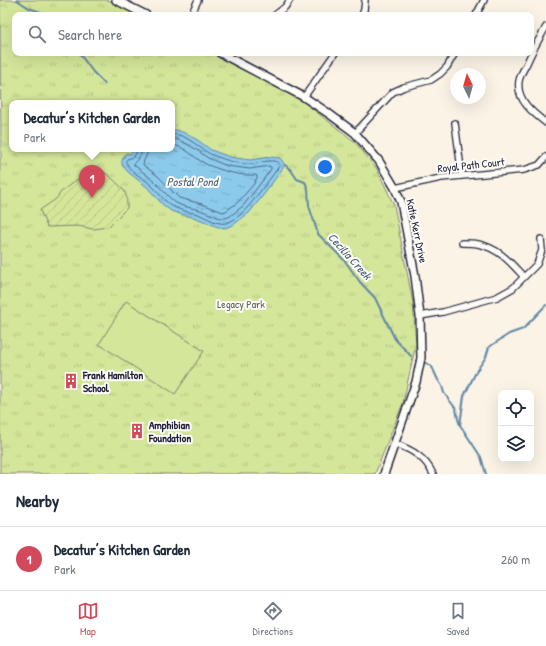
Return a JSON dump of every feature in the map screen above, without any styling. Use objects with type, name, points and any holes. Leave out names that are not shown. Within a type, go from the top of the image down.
[{"type":"street","points":[[116,0],[140,12]]},
{"type":"street","points":[[192,12],[198,0]]},
{"type":"street","points":[[279,12],[290,0]]},
{"type":"street","points":[[363,12],[365,0]]},
{"type":"street","points":[[478,12],[484,0]]},
{"type":"street","points":[[534,48],[546,28]]},
{"type":"street","name":"Katie Kerr Drive","points":[[226,56],[304,97],[355,133],[379,161],[395,188],[401,202],[415,276],[420,316],[421,352],[416,382],[396,444],[384,474]]},
{"type":"street","points":[[304,97],[333,56]]},
{"type":"street","points":[[355,133],[393,92],[404,86],[431,80],[447,67],[453,56]]},
{"type":"street","points":[[530,56],[519,80],[519,91],[526,106],[546,123]]},
{"type":"street","points":[[455,124],[462,176]]},
{"type":"street","name":"Royal Path Court","points":[[395,188],[441,178],[524,170],[539,165],[546,157]]},
{"type":"street","points":[[420,316],[443,312],[497,297],[513,288],[537,264],[542,250],[541,239]]},
{"type":"street","points":[[462,243],[478,244],[494,249],[507,258],[524,277]]},
{"type":"street","points":[[396,444],[409,449],[422,457],[433,474]]},
{"type":"green space","name":"Legacy Park","points":[[0,0],[108,0],[131,12],[12,12],[12,56],[219,56],[292,93],[354,141],[377,169],[394,205],[413,303],[416,344],[403,403],[375,474],[0,474]]},
{"type":"green space","points":[[95,168],[99,169],[116,181],[125,192],[127,198],[127,208],[108,227],[93,229],[78,226],[47,227],[40,210],[56,199],[61,192],[72,183]]},
{"type":"green space","points":[[126,301],[204,351],[175,394],[99,344]]},
{"type":"water","name":"Postal Pond","points":[[175,130],[177,130],[199,141],[211,150],[230,157],[250,160],[270,157],[280,158],[285,165],[249,213],[233,225],[225,228],[171,211],[163,205],[147,187],[128,172],[122,165],[122,160],[126,153],[130,154],[132,152],[175,152]]},
{"type":"waterway","points":[[17,0],[29,8],[40,12]]},
{"type":"waterway","points":[[81,56],[93,72],[105,84]]},
{"type":"waterway","name":"Cecilia Creek","points":[[285,165],[291,170],[297,179],[305,182],[308,189],[309,206],[318,234],[345,261],[360,282],[375,298],[395,339],[411,356]]},
{"type":"waterway","points":[[460,425],[464,396],[477,370],[486,357],[489,347],[509,334],[523,329],[546,305]]},
{"type":"waterway","name":"Cecilia Creek","points":[[426,363],[432,367],[444,393],[456,409],[460,425],[481,457],[486,474]]},
{"type":"place","name":"Decatur’s Kitchen Garden","points":[[92,198]]},
{"type":"place","name":"Frank Hamilton School","points":[[71,381]]},
{"type":"place","name":"Amphibian Foundation","points":[[137,431]]}]
